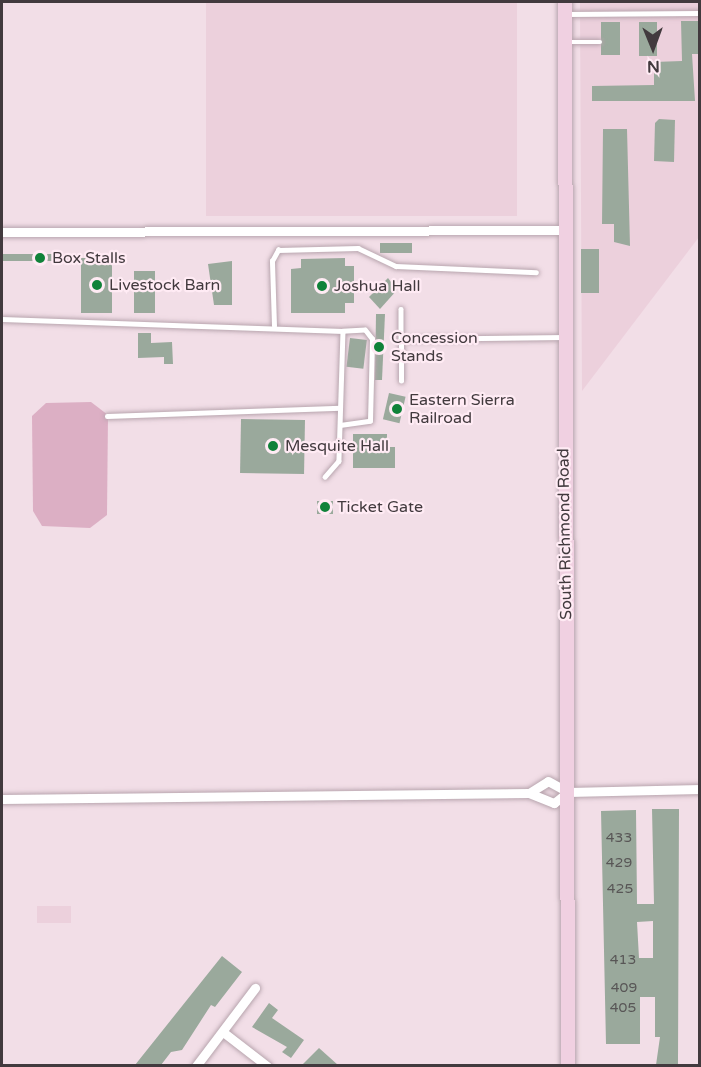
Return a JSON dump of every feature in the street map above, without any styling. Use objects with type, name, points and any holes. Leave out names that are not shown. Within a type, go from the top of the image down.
[{"type":"street","name":"South Richmond Road","points":[[565,8],[568,1065]]},
{"type":"street","points":[[2,232],[565,230]]},
{"type":"street","points":[[529,793],[548,781],[568,792],[699,789]]},
{"type":"street","points":[[2,799],[529,793],[554,803],[568,792]]},
{"type":"street","points":[[196,1065],[255,988]]},
{"type":"street","points":[[223,1032],[267,1065]]},
{"type":"lane","points":[[565,8],[699,13]]},
{"type":"lane","points":[[565,42],[600,42]]},
{"type":"lane","points":[[274,326],[272,261],[278,250],[358,248],[396,266],[536,272]]},
{"type":"lane","points":[[401,309],[401,381]]},
{"type":"lane","points":[[2,319],[365,330],[372,339],[370,421],[340,425]]},
{"type":"lane","points":[[325,477],[339,461],[344,330]]},
{"type":"lane","points":[[401,339],[565,337]]},
{"type":"lane","points":[[106,416],[340,408]]},
{"type":"shaded area","points":[[206,2],[517,2],[517,216],[206,216]]},
{"type":"shaded area","points":[[580,2],[700,2],[699,237],[582,391]]},
{"type":"shaded area","points":[[91,402],[108,415],[107,515],[90,528],[42,526],[33,511],[32,416],[46,403]]},
{"type":"shaded area","points":[[37,906],[71,906],[71,923],[37,923]]},
{"type":"building","points":[[681,21],[699,21],[699,54],[692,54],[695,101],[592,101],[592,86],[654,85],[654,62],[682,61]]},
{"type":"building","points":[[601,22],[620,22],[620,55],[601,55]]},
{"type":"building","points":[[639,22],[657,22],[657,56],[639,56]]},
{"type":"building","points":[[659,119],[675,120],[674,162],[654,161],[655,123]]},
{"type":"building","points":[[603,129],[627,129],[630,246],[614,242],[614,224],[602,224]]},
{"type":"building","points":[[380,243],[412,243],[412,253],[380,253]]},
{"type":"building","points":[[581,249],[599,249],[599,293],[581,293]]},
{"type":"building","name":"Box Stalls","points":[[2,254],[78,254],[78,261],[2,261]]},
{"type":"building","name":"Livestock Barn","points":[[81,258],[112,258],[112,313],[81,313]]},
{"type":"building","name":"Joshua Hall","points":[[345,258],[345,266],[354,266],[354,303],[345,303],[345,313],[291,313],[291,269],[301,268],[301,259]]},
{"type":"building","points":[[232,261],[232,305],[214,305],[208,264]]},
{"type":"building","name":"Livestock Barn","points":[[134,271],[155,271],[155,313],[134,313]]},
{"type":"building","points":[[388,278],[397,290],[380,309],[369,297]]},
{"type":"building","name":"Concession Stands","points":[[376,314],[385,314],[382,380],[375,380]]},
{"type":"building","points":[[138,333],[151,333],[151,343],[172,342],[173,364],[164,364],[164,357],[138,358]]},
{"type":"building","points":[[350,338],[367,340],[363,369],[346,367]]},
{"type":"building","name":"Eastern Sierra Railroad","points":[[389,393],[406,397],[399,423],[383,419]]},
{"type":"building","name":"Mesquite Hall","points":[[241,419],[305,420],[304,474],[240,473]]},
{"type":"building","points":[[353,434],[387,434],[387,447],[395,447],[395,468],[353,468]]},
{"type":"building","name":"Ticket Gate","points":[[317,501],[333,501],[333,514],[317,514]]},
{"type":"building","points":[[652,809],[679,809],[678,1065],[656,1065],[660,1037],[655,1037],[655,997],[640,997],[640,1044],[606,1044],[601,811],[636,810],[637,904],[654,904]],"holes":[[[653,921],[653,958],[639,958],[637,922]]]},
{"type":"building","points":[[222,956],[242,972],[215,1007],[211,1005],[182,1050],[171,1052],[161,1065],[135,1065]]},
{"type":"building","points":[[269,1003],[278,1010],[272,1018],[304,1040],[291,1058],[282,1052],[287,1047],[252,1027]]},
{"type":"building","points":[[319,1048],[338,1065],[302,1065]]},
{"type":"place","name":"Box Stalls","points":[[40,258]]},
{"type":"place","name":"Livestock Barn","points":[[97,285]]},
{"type":"place","name":"Joshua Hall","points":[[322,286]]},
{"type":"place","name":"Concession Stands","points":[[379,347]]},
{"type":"place","name":"Eastern Sierra Railroad","points":[[397,409]]},
{"type":"place","name":"Mesquite Hall","points":[[273,446]]},
{"type":"place","name":"Ticket Gate","points":[[325,507]]}]
